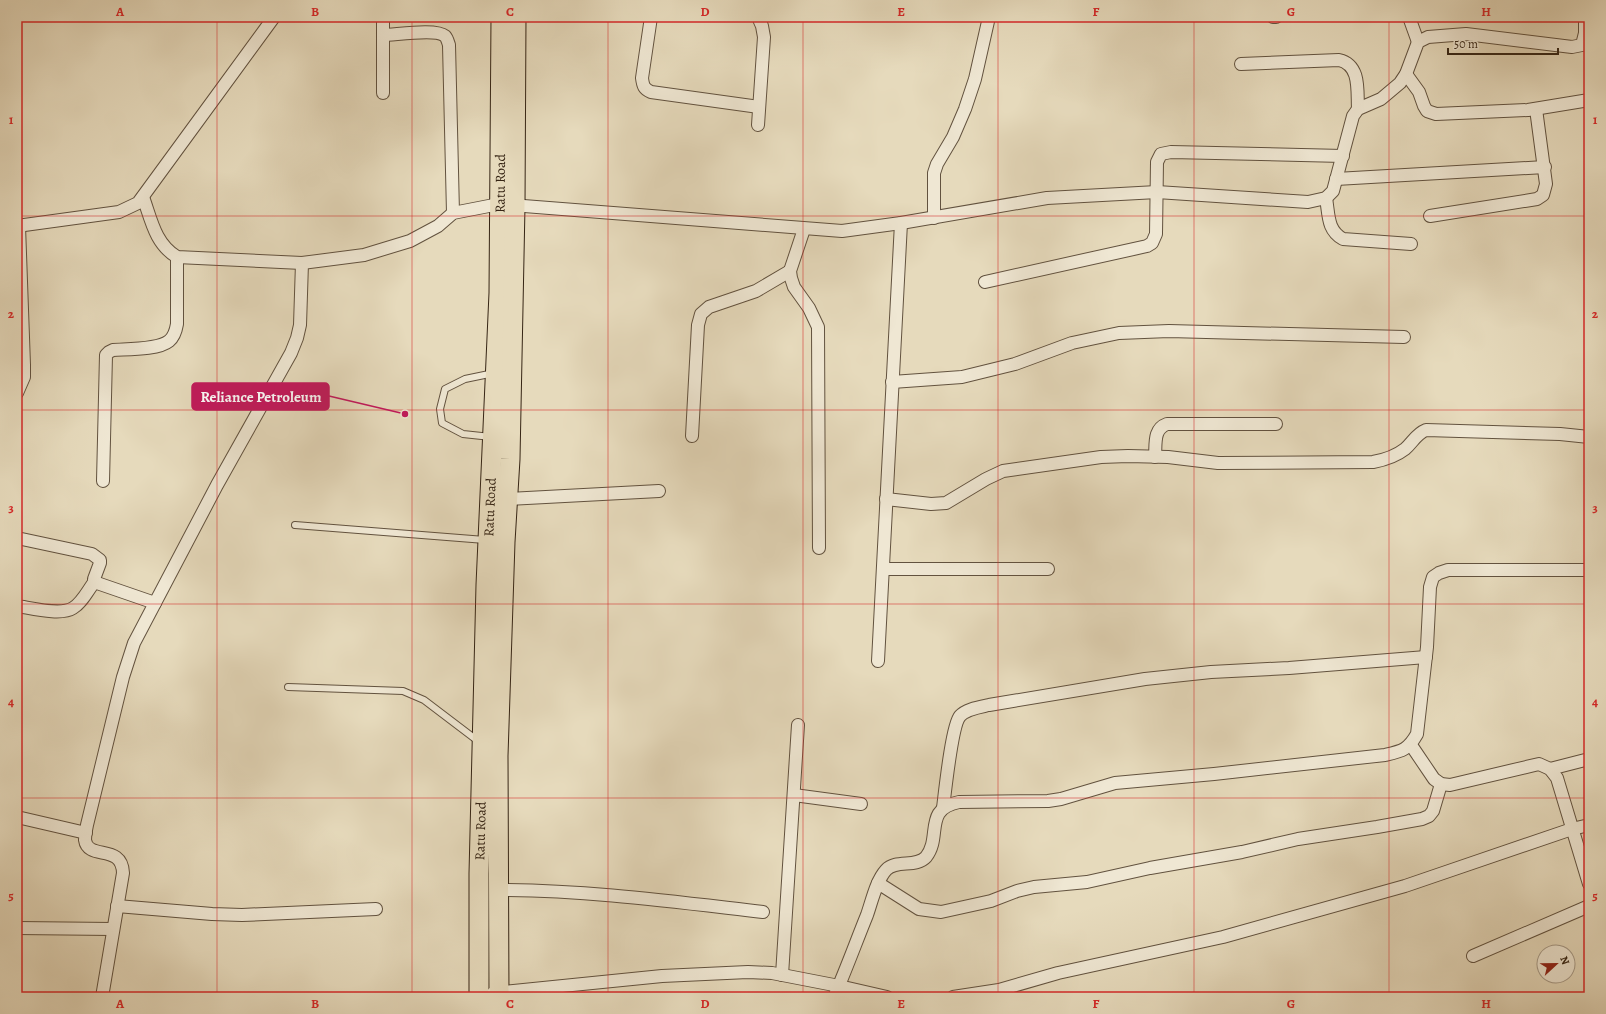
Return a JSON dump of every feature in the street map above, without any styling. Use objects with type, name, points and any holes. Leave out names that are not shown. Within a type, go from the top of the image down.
[{"type":"main road","name":"Ratu Road","points":[[500,17],[507,205]]},
{"type":"main road","name":"Ratu Road","points":[[479,995],[479,882],[488,541],[502,439],[507,205],[516,17]]},
{"type":"main road","name":"Ratu Road","points":[[499,995],[498,756],[508,499],[502,439]]},
{"type":"street","points":[[17,393],[24,377],[18,226],[119,212],[138,203],[274,17]]},
{"type":"street","points":[[383,17],[383,93]]},
{"type":"street","points":[[651,17],[642,78],[642,85],[646,90],[759,108]]},
{"type":"street","points":[[758,17],[762,26],[764,37],[758,125]]},
{"type":"street","points":[[934,218],[934,173],[937,164],[953,137],[965,109],[975,79],[989,17]]},
{"type":"street","points":[[143,197],[156,235],[164,247],[177,257],[302,263],[364,255],[384,250],[416,238],[438,226],[454,213],[507,205],[842,231],[934,218],[1047,198],[1157,192],[1308,202],[1326,198],[1333,191],[1343,156],[1349,124],[1358,109],[1381,99],[1400,83],[1406,74],[1418,42],[1409,17]]},
{"type":"street","points":[[1418,42],[1428,37],[1466,34],[1572,48],[1585,45],[1585,17]]},
{"type":"street","points":[[383,36],[426,32],[439,33],[445,36],[449,45],[454,213]]},
{"type":"street","points":[[1241,64],[1339,60],[1347,62],[1352,67],[1355,74],[1358,109]]},
{"type":"street","points":[[1406,74],[1419,92],[1424,106],[1428,111],[1436,114],[1536,109],[1589,100]]},
{"type":"street","points":[[1430,216],[1537,199],[1543,195],[1546,190],[1536,109]]},
{"type":"street","points":[[986,282],[1147,246],[1152,243],[1156,234],[1157,162],[1161,154],[1171,152],[1343,156]]},
{"type":"street","points":[[1336,180],[1544,167]]},
{"type":"street","points":[[1326,198],[1331,228],[1335,235],[1343,239],[1411,244]]},
{"type":"street","points":[[878,661],[901,223]]},
{"type":"street","points":[[804,229],[790,271],[794,288],[809,308],[818,327],[819,548]]},
{"type":"street","points":[[103,481],[106,355],[113,350],[152,346],[165,343],[170,340],[176,331],[177,324],[177,257]]},
{"type":"street","points":[[102,997],[123,873],[123,865],[117,857],[92,850],[86,844],[85,840],[123,677],[134,643],[217,485],[291,353],[300,325],[302,263]]},
{"type":"street","points":[[692,436],[698,325],[702,314],[709,307],[756,292],[790,271]]},
{"type":"street","points":[[892,382],[962,377],[1015,364],[1072,342],[1119,333],[1169,331],[1404,337]]},
{"type":"street","points":[[1155,457],[1157,433],[1159,429],[1167,424],[1276,424]]},
{"type":"street","points":[[886,499],[931,504],[946,503],[986,479],[1003,471],[1102,457],[1155,457],[1218,463],[1373,462],[1396,454],[1406,448],[1420,432],[1426,430],[1560,434],[1589,437]]},
{"type":"street","points":[[508,499],[659,491]]},
{"type":"street","points":[[17,538],[92,554],[97,557],[100,563],[95,576],[95,582],[72,609],[56,611],[17,606]]},
{"type":"street","points":[[883,569],[1048,569]]},
{"type":"street","points":[[942,808],[959,802],[1048,801],[1061,799],[1115,783],[1214,774],[1385,755],[1403,751],[1411,745],[1417,734],[1426,658],[1430,587],[1433,577],[1448,570],[1589,570]]},
{"type":"street","points":[[95,582],[155,603]]},
{"type":"street","points":[[834,997],[878,883],[887,869],[895,865],[918,862],[925,858],[929,851],[937,817],[942,808],[955,729],[960,716],[970,710],[989,705],[1145,679],[1211,672],[1426,658]]},
{"type":"street","points":[[782,975],[798,725]]},
{"type":"street","points":[[1411,745],[1434,779],[1441,784],[1450,785],[1539,764],[1550,769],[1557,778],[1589,884]]},
{"type":"street","points":[[1550,769],[1589,759]]},
{"type":"street","points":[[878,883],[919,909],[940,912],[991,901],[1017,891],[1034,887],[1087,882],[1150,868],[1242,852],[1298,839],[1422,819],[1429,816],[1433,811],[1441,784]]},
{"type":"street","points":[[794,795],[861,804]]},
{"type":"street","points":[[17,817],[86,834]]},
{"type":"street","points":[[953,997],[999,990],[1058,973],[1143,953],[1223,937],[1405,886],[1572,829],[1589,825]]},
{"type":"street","points":[[498,890],[528,890],[645,899],[762,912]]},
{"type":"street","points":[[117,906],[242,915],[376,909]]},
{"type":"street","points":[[1473,956],[1589,906]]},
{"type":"street","points":[[17,928],[113,929]]},
{"type":"street","points":[[479,995],[499,995],[662,976],[748,972],[782,975],[887,997]]},
{"type":"lane","points":[[502,439],[463,434],[442,423],[440,409],[445,389],[464,379],[504,372]]},
{"type":"lane","points":[[296,525],[488,541]]},
{"type":"lane","points":[[288,687],[403,691],[424,700],[482,744]]},
{"type":"place","name":"Reliance Petroleum","points":[[405,414]]}]
